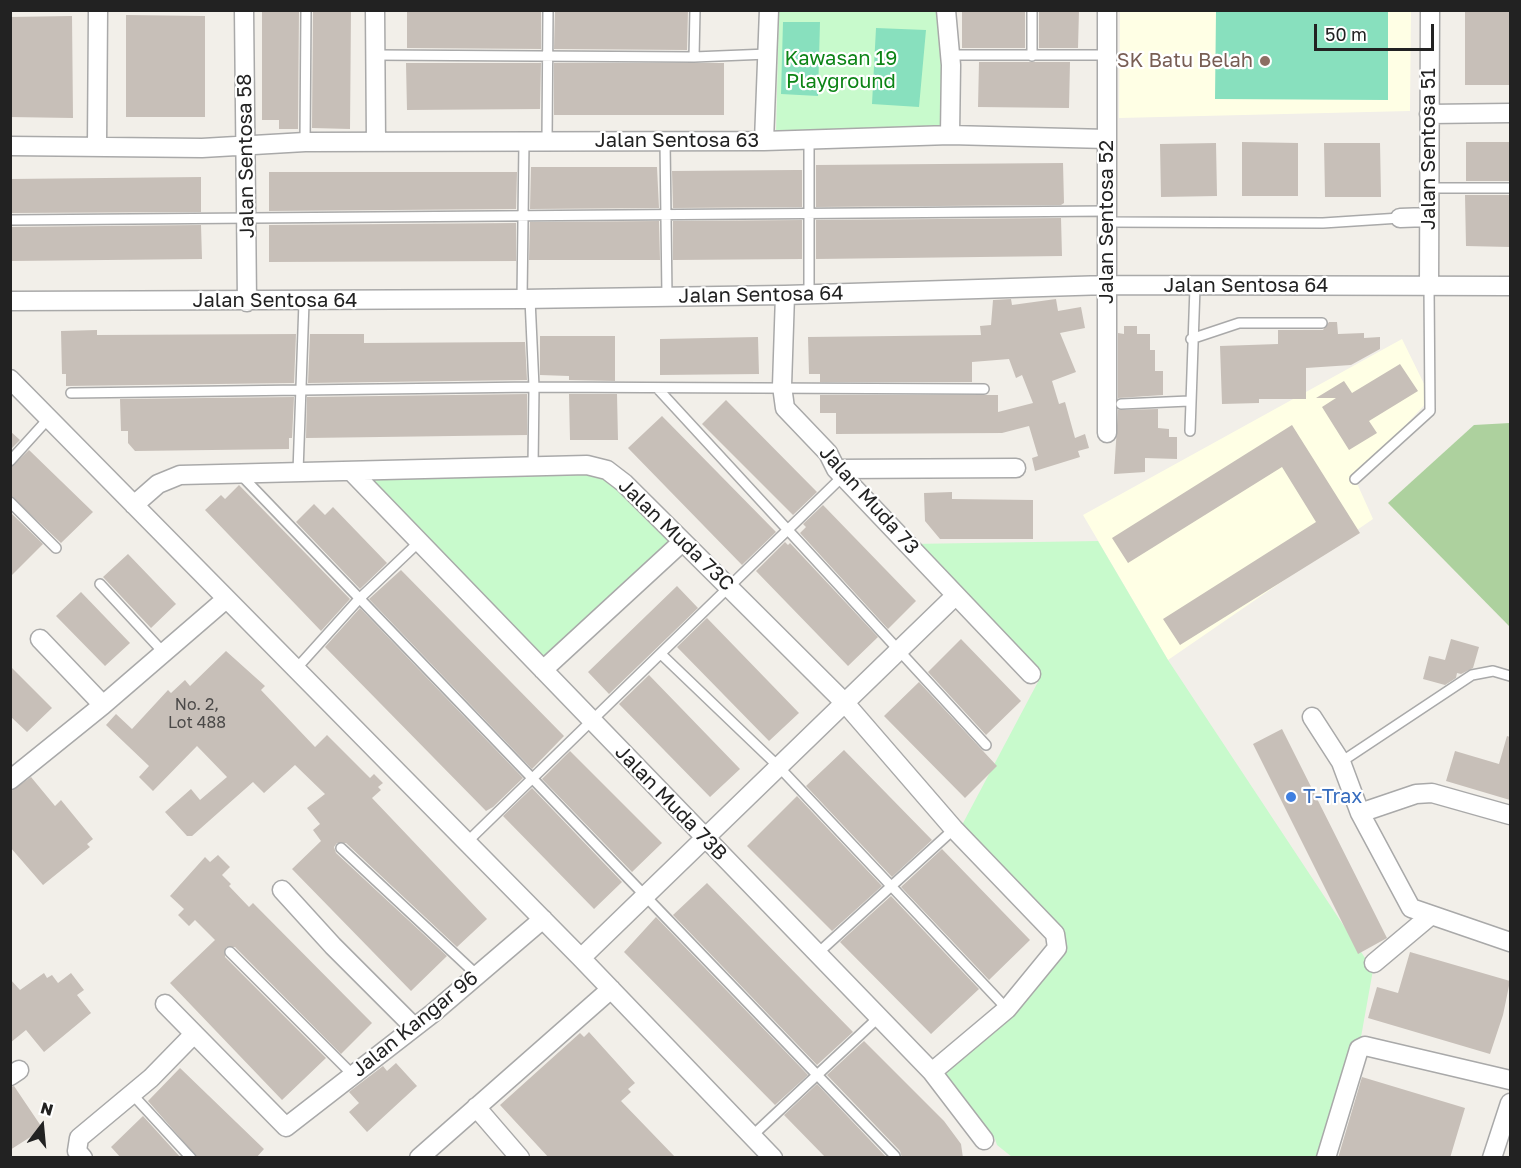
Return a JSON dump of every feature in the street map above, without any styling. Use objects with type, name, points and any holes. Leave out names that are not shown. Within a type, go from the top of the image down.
[{"type":"street","points":[[97,145],[98,10]]},
{"type":"street","name":"Jalan Sentosa 58","points":[[244,10],[247,302]]},
{"type":"street","points":[[375,10],[376,142]]},
{"type":"street","points":[[764,141],[769,10]]},
{"type":"street","points":[[946,10],[950,55],[950,135]]},
{"type":"street","name":"Jalan Sentosa 52","points":[[1107,10],[1107,433]]},
{"type":"street","name":"Jalan Sentosa 51","points":[[1429,287],[1430,10]]},
{"type":"street","points":[[1429,114],[1510,113]]},
{"type":"street","name":"Jalan Sentosa 63","points":[[10,146],[97,145],[201,148],[305,142],[764,141],[950,135],[1107,139]]},
{"type":"street","points":[[1400,218],[1428,217]]},
{"type":"street","name":"Jalan Sentosa 64","points":[[10,301],[304,302],[667,297],[1107,285],[1510,286]]},
{"type":"street","name":"Jalan Muda 73","points":[[785,295],[782,386],[785,408],[828,453],[840,473],[1031,674]]},
{"type":"street","points":[[10,379],[543,919],[773,1158]]},
{"type":"street","name":"Jalan Muda 73C","points":[[134,505],[158,484],[180,475],[587,465],[607,470],[624,483],[681,543],[731,588],[845,703],[954,829],[1050,927],[1058,939],[1057,948],[1007,1009]]},
{"type":"street","points":[[840,473],[1016,468]]},
{"type":"street","name":"Jalan Muda 73B","points":[[351,471],[932,1072],[984,1140]]},
{"type":"street","points":[[543,670],[681,543]]},
{"type":"street","points":[[581,958],[955,596]]},
{"type":"street","points":[[10,780],[103,705],[226,599]]},
{"type":"street","points":[[40,639],[103,705]]},
{"type":"street","points":[[1312,717],[1341,762],[1360,813],[1411,908],[1510,942]]},
{"type":"street","points":[[1360,813],[1416,794],[1432,793],[1510,815]]},
{"type":"street","points":[[282,890],[333,946],[414,1027]]},
{"type":"street","points":[[1374,963],[1430,916]]},
{"type":"street","name":"Jalan Kangar 96","points":[[193,1035],[286,1127],[414,1027],[543,919]]},
{"type":"street","points":[[419,1158],[611,989]]},
{"type":"street","points":[[83,1158],[77,1151],[79,1138],[132,1094],[193,1035],[165,1004]]},
{"type":"street","points":[[932,1072],[1007,1009]]},
{"type":"street","points":[[1326,1158],[1357,1053],[1365,1046],[1510,1080]]},
{"type":"street","points":[[1492,1158],[1510,1103]]},
{"type":"street","points":[[476,1107],[520,1158]]},
{"type":"lane","points":[[305,142],[306,10]]},
{"type":"lane","points":[[547,140],[548,10]]},
{"type":"lane","points":[[694,57],[695,10]]},
{"type":"lane","points":[[1032,10],[1032,56]]},
{"type":"lane","points":[[375,55],[694,57],[768,54]]},
{"type":"lane","points":[[950,55],[1107,55]]},
{"type":"lane","points":[[809,140],[809,294]]},
{"type":"lane","points":[[665,141],[667,297]]},
{"type":"lane","points":[[524,142],[522,215],[526,299],[534,387],[532,467]]},
{"type":"lane","points":[[1428,188],[1510,188]]},
{"type":"lane","points":[[10,220],[809,213],[1107,216],[1323,223],[1400,218]]},
{"type":"lane","points":[[1190,431],[1191,339],[1195,287]]},
{"type":"lane","points":[[1355,479],[1430,411],[1429,287]]},
{"type":"lane","points":[[298,472],[304,302]]},
{"type":"lane","points":[[1191,339],[1212,330],[1239,323],[1322,323]]},
{"type":"lane","points":[[72,393],[534,387],[657,389],[782,386],[984,389]]},
{"type":"lane","points":[[657,389],[986,745]]},
{"type":"lane","points":[[1121,404],[1189,401]]},
{"type":"lane","points":[[10,460],[48,419]]},
{"type":"lane","points":[[467,842],[731,588],[840,473]]},
{"type":"lane","points":[[240,474],[896,1156]]},
{"type":"lane","points":[[10,502],[56,548]]},
{"type":"lane","points":[[296,669],[358,599],[418,542]]},
{"type":"lane","points":[[100,584],[164,652]]},
{"type":"lane","points":[[662,655],[778,767],[1007,1009]]},
{"type":"lane","points":[[1341,762],[1472,675],[1493,671],[1510,676]]},
{"type":"lane","points":[[818,953],[954,829]]},
{"type":"lane","points":[[341,848],[477,975]]},
{"type":"lane","points":[[230,952],[353,1075]]},
{"type":"lane","points":[[752,1136],[879,1017]]},
{"type":"lane","points":[[132,1094],[191,1158]]},
{"type":"shaded area","name":"SK Batu Belah","points":[[1120,11],[1411,11],[1410,111],[1119,118]]},
{"type":"shaded area","points":[[1402,339],[1431,398],[1355,479],[1373,519],[1168,660],[1083,515]]},
{"type":"green space","name":"Kawasan 19 Playground","points":[[779,11],[946,11],[948,126],[776,133]]},
{"type":"green space","points":[[1216,11],[1388,11],[1388,100],[1215,99]]},
{"type":"green space","points":[[783,22],[820,22],[818,96],[781,94]]},
{"type":"green space","points":[[876,28],[926,30],[919,107],[872,104]]},
{"type":"green space","points":[[1510,423],[1510,627],[1388,503],[1474,425]]},
{"type":"green space","points":[[607,470],[681,543],[543,670],[351,471]]},
{"type":"green space","points":[[1098,541],[1168,660],[1373,970],[1361,1037],[1325,1157],[1012,1157],[997,1145],[995,1139],[942,1075],[1058,950],[962,825],[1040,678],[910,544]]},
{"type":"building","points":[[262,10],[299,10],[298,129],[279,129],[279,120],[262,120]]},
{"type":"building","points":[[313,10],[351,10],[350,129],[312,128]]},
{"type":"building","points":[[407,10],[541,10],[541,49],[407,48]]},
{"type":"building","points":[[555,10],[688,10],[687,50],[554,49]]},
{"type":"building","points":[[962,10],[1025,10],[1025,48],[962,48]]},
{"type":"building","points":[[1039,10],[1079,10],[1078,48],[1039,48]]},
{"type":"building","points":[[1465,10],[1510,10],[1510,85],[1465,85]]},
{"type":"building","points":[[126,15],[205,16],[205,117],[126,117]]},
{"type":"building","points":[[72,16],[73,118],[10,117],[10,17]]},
{"type":"building","points":[[979,62],[1070,62],[1069,108],[978,107]]},
{"type":"building","points":[[406,63],[541,63],[540,109],[407,110]]},
{"type":"building","points":[[554,63],[724,63],[724,115],[554,115]]},
{"type":"building","points":[[1242,142],[1298,143],[1298,196],[1242,196]]},
{"type":"building","points":[[1466,142],[1510,142],[1510,181],[1466,181]]},
{"type":"building","points":[[1216,143],[1217,196],[1161,197],[1160,144]]},
{"type":"building","points":[[1324,143],[1380,143],[1381,197],[1325,197]]},
{"type":"building","points":[[1063,163],[1064,203],[1061,205],[816,207],[816,165]]},
{"type":"building","points":[[531,167],[657,167],[659,208],[530,209]]},
{"type":"building","points":[[802,170],[802,207],[673,208],[672,171]]},
{"type":"building","points":[[269,172],[517,172],[516,209],[269,211]]},
{"type":"building","points":[[201,177],[201,212],[10,213],[10,179]]},
{"type":"building","points":[[1465,195],[1510,195],[1510,247],[1466,246]]},
{"type":"building","points":[[1061,218],[1062,256],[816,259],[816,220]]},
{"type":"building","points":[[802,220],[802,259],[673,260],[673,221]]},
{"type":"building","points":[[659,221],[660,260],[529,260],[530,222]]},
{"type":"building","points":[[516,223],[516,261],[269,262],[269,225]]},
{"type":"building","points":[[201,225],[202,259],[10,261],[10,227]]},
{"type":"building","points":[[1011,299],[1012,305],[1056,299],[1058,311],[1081,307],[1085,328],[1060,333],[1076,372],[1052,381],[1059,404],[1065,402],[1075,438],[1085,434],[1089,448],[1078,451],[1080,457],[1035,471],[1032,458],[1038,456],[1029,426],[1002,433],[836,434],[836,413],[820,413],[820,395],[998,395],[998,412],[1033,403],[1022,375],[1016,378],[1009,359],[972,362],[972,382],[820,382],[820,374],[809,374],[808,337],[981,335],[980,326],[991,325],[993,300]]},
{"type":"building","points":[[1329,322],[1337,322],[1338,334],[1364,333],[1364,338],[1380,337],[1380,349],[1351,365],[1306,368],[1306,399],[1259,399],[1259,403],[1222,404],[1220,346],[1278,344],[1278,330],[1323,330]]},
{"type":"building","points":[[1124,326],[1137,326],[1137,334],[1150,334],[1150,350],[1155,350],[1155,371],[1163,371],[1163,395],[1118,398],[1118,333],[1124,334]]},
{"type":"building","points":[[97,330],[97,335],[296,334],[294,383],[66,386],[66,374],[62,374],[61,331]]},
{"type":"building","points":[[310,334],[364,334],[364,343],[525,342],[527,380],[308,383]]},
{"type":"building","points":[[540,336],[615,336],[615,381],[569,380],[569,376],[540,375]]},
{"type":"building","points":[[758,337],[759,374],[660,375],[660,339]]},
{"type":"building","points":[[1400,364],[1418,391],[1369,421],[1377,433],[1349,450],[1322,407],[1336,398],[1316,398],[1344,381],[1352,393]]},
{"type":"building","points":[[527,394],[527,435],[306,438],[307,397]]},
{"type":"building","points":[[569,394],[617,394],[618,440],[570,440]]},
{"type":"building","points":[[294,397],[292,438],[289,438],[289,449],[135,451],[128,443],[128,431],[121,431],[120,399]]},
{"type":"building","points":[[726,400],[817,492],[793,515],[702,424]]},
{"type":"building","points":[[1158,409],[1158,428],[1169,429],[1169,437],[1177,437],[1177,459],[1145,458],[1145,472],[1114,474],[1118,410]]},
{"type":"building","points":[[662,416],[776,532],[742,565],[628,448]]},
{"type":"building","points":[[1292,425],[1360,533],[1180,645],[1163,619],[1316,522],[1282,467],[1128,563],[1112,538]]},
{"type":"building","points":[[10,431],[20,440],[10,450]]},
{"type":"building","points":[[29,450],[93,512],[61,543],[10,495],[10,468]]},
{"type":"building","points":[[239,485],[350,599],[321,631],[205,510],[221,495],[225,499]]},
{"type":"building","points":[[952,492],[952,499],[1033,500],[1033,539],[940,539],[925,521],[924,493]]},
{"type":"building","points":[[314,504],[325,515],[333,507],[387,563],[360,589],[296,522]]},
{"type":"building","points":[[823,505],[916,601],[888,629],[800,533],[806,527],[803,524]]},
{"type":"building","points":[[10,512],[43,544],[10,577]]},
{"type":"building","points":[[785,542],[788,545],[790,543],[878,637],[848,666],[756,571]]},
{"type":"building","points":[[128,554],[176,604],[151,628],[103,577]]},
{"type":"building","points":[[401,570],[564,736],[532,769],[369,599]]},
{"type":"building","points":[[677,586],[698,608],[609,694],[588,672]]},
{"type":"building","points":[[81,592],[130,643],[105,666],[56,616]]},
{"type":"building","points":[[360,608],[523,778],[493,807],[486,811],[325,647]]},
{"type":"building","points":[[707,618],[799,713],[769,741],[677,647]]},
{"type":"building","points":[[961,639],[1021,701],[986,735],[928,672]]},
{"type":"building","points":[[1451,639],[1479,647],[1473,668],[1461,674],[1457,673],[1456,678],[1445,685],[1423,679],[1429,656],[1445,660]]},
{"type":"building","points":[[226,651],[265,686],[261,690],[315,747],[327,735],[370,778],[374,774],[383,783],[378,787],[381,790],[372,798],[487,919],[457,947],[346,843],[337,843],[334,847],[336,853],[447,956],[411,991],[292,869],[321,841],[313,830],[320,824],[307,808],[325,794],[295,765],[264,793],[253,782],[192,836],[187,836],[165,812],[191,789],[200,800],[227,777],[197,746],[153,791],[139,777],[149,766],[106,725],[116,714],[132,729],[168,690],[171,693],[185,680],[190,686]]},
{"type":"building","points":[[10,666],[52,708],[27,732],[10,716]]},
{"type":"building","points":[[649,675],[740,769],[710,797],[619,704]]},
{"type":"building","points":[[919,682],[997,766],[965,798],[884,716]]},
{"type":"building","points":[[1282,729],[1387,938],[1358,954],[1253,744]]},
{"type":"building","points":[[1507,736],[1510,737],[1510,800],[1446,781],[1455,751],[1499,764]]},
{"type":"building","points":[[844,750],[932,840],[892,877],[806,786]]},
{"type":"building","points":[[570,751],[662,843],[632,872],[542,779]]},
{"type":"building","points":[[31,777],[55,806],[61,800],[93,839],[87,844],[90,847],[43,885],[10,847],[10,792]]},
{"type":"building","points":[[532,788],[622,882],[594,909],[503,816]]},
{"type":"building","points":[[797,796],[882,886],[832,931],[747,846]]},
{"type":"building","points":[[942,849],[1030,940],[989,980],[901,887]]},
{"type":"building","points":[[218,855],[230,867],[222,875],[231,884],[229,886],[249,907],[253,903],[372,1023],[341,1054],[235,947],[226,947],[225,957],[326,1058],[282,1100],[170,983],[215,940],[195,920],[189,926],[178,915],[184,909],[170,896],[205,857],[210,862]]},
{"type":"building","points":[[707,883],[853,1032],[817,1065],[673,915]]},
{"type":"building","points":[[891,896],[979,989],[931,1034],[840,942]]},
{"type":"building","points":[[656,917],[808,1075],[775,1105],[624,952]]},
{"type":"building","points":[[1410,952],[1510,981],[1503,1015],[1490,1054],[1368,1018],[1377,987],[1398,993]]},
{"type":"building","points":[[44,973],[47,978],[52,975],[58,983],[71,973],[84,990],[77,995],[91,1013],[44,1052],[26,1030],[10,1043],[10,979],[20,990]]},
{"type":"building","points":[[589,1032],[635,1083],[628,1089],[631,1092],[621,1101],[676,1158],[549,1158],[500,1105],[580,1033],[584,1037]]},
{"type":"building","points":[[864,1041],[944,1121],[961,1144],[963,1158],[902,1158],[900,1151],[827,1075]]},
{"type":"building","points":[[396,1063],[417,1086],[367,1132],[349,1112],[359,1103],[349,1092],[383,1066],[387,1071]]},
{"type":"building","points":[[180,1068],[264,1149],[256,1158],[198,1158],[148,1101]]},
{"type":"building","points":[[1362,1077],[1465,1108],[1450,1158],[1338,1158]]},
{"type":"building","points":[[817,1084],[887,1158],[826,1158],[784,1115]]},
{"type":"building","points":[[14,1086],[43,1129],[10,1150],[10,1087]]},
{"type":"building","points":[[143,1116],[181,1158],[121,1158],[111,1147]]},
{"type":"place","name":"SK Batu Belah","points":[[1265,61]]},
{"type":"place","name":"T-Trax","points":[[1291,797]]}]
